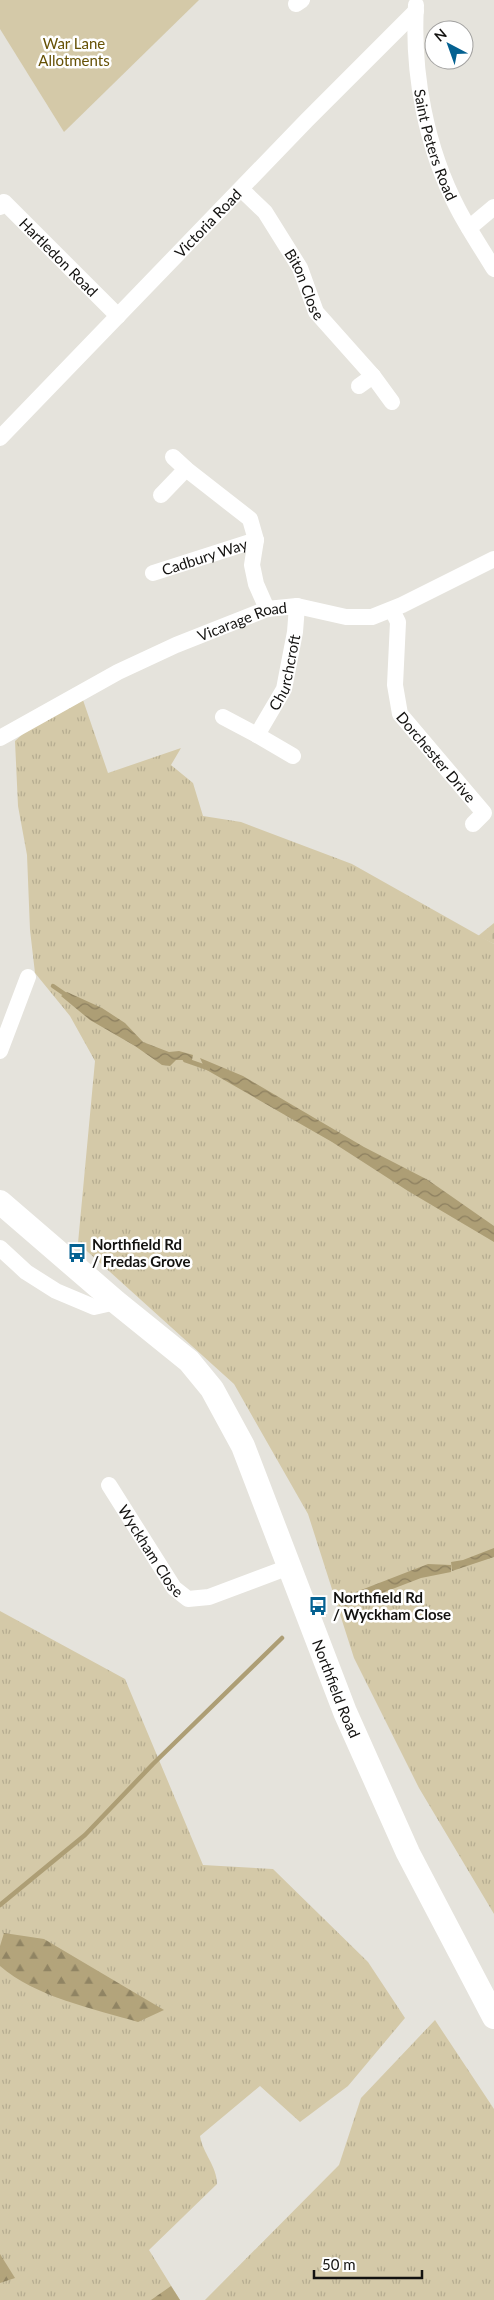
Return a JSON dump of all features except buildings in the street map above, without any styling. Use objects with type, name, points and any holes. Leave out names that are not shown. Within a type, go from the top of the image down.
[{"type":"street","name":"Victoria Road","points":[[0,438],[416,5]]},
{"type":"street","name":"Saint Peters Road","points":[[416,5],[416,62],[432,143],[447,184],[469,228],[494,268]]},
{"type":"street","name":"Biton Close","points":[[241,189],[265,212],[300,268],[316,312],[366,381],[392,402]]},
{"type":"street","name":"Hartledon Road","points":[[0,207],[4,202],[118,316]]},
{"type":"street","points":[[469,228],[494,207]]},
{"type":"street","name":"Cadbury Way","points":[[173,457],[250,519],[256,540],[252,565],[256,584],[267,609]]},
{"type":"street","points":[[161,495],[186,469]]},
{"type":"street","name":"Cadbury Way","points":[[153,572],[256,540]]},
{"type":"street","name":"Vicarage Road","points":[[0,738],[118,672],[176,644],[267,609],[297,606],[346,617],[372,617],[392,610],[494,559]]},
{"type":"street","name":"Churchcroft","points":[[257,735],[284,689],[295,632],[297,606]]},
{"type":"street","name":"Dorchester Drive","points":[[392,610],[398,622],[395,685],[400,714],[484,814]]},
{"type":"street","points":[[223,718],[293,756]]},
{"type":"street","points":[[0,1051],[28,977]]},
{"type":"street","name":"Northfield Road","points":[[0,1202],[116,1302],[189,1360],[212,1389],[243,1446],[345,1712],[408,1853],[494,2017]]},
{"type":"street","points":[[0,1248],[26,1272],[56,1291],[94,1307],[116,1302]]},
{"type":"street","name":"Wyckham Close","points":[[110,1485],[174,1588],[188,1599],[209,1597],[289,1567]]},
{"type":"green space","name":"War Lane Allotments","points":[[0,0],[199,0],[64,132],[0,29]]},
{"type":"green space","points":[[83,700],[108,773],[181,748],[171,765],[193,783],[203,816],[241,822],[352,864],[494,944],[494,1914],[419,1788],[354,1658],[308,1514],[234,1384],[78,1243],[95,1061],[70,1016],[35,973],[30,930],[27,855],[18,806],[15,741],[25,732]]},
{"type":"green space","points":[[494,923],[494,944],[478,936]]},
{"type":"green space","points":[[0,1611],[125,1679],[203,1865],[273,1869],[368,1962],[405,2018],[348,2086],[300,2122],[260,2086],[200,2136],[215,2171],[217,2184],[149,2250],[180,2300],[0,2300]]},
{"type":"green space","points":[[4,1933],[44,1939],[164,2010],[138,2022],[66,2001],[30,1986],[0,1966],[0,1946]]},
{"type":"green space","points":[[435,2020],[494,2109],[494,2300],[205,2300],[339,2165],[361,2098]]},
{"type":"green space","points":[[0,2254],[15,2278],[0,2283]]},
{"type":"green space","points":[[171,2286],[180,2300],[151,2300]]},
{"type":"water","points":[[67,992],[102,1008],[125,1023],[143,1042],[169,1052],[179,1051],[193,1055],[192,1060],[176,1060],[170,1066],[162,1065],[135,1046],[90,1020],[61,996]]},
{"type":"water","points":[[200,1058],[243,1076],[364,1147],[428,1180],[494,1226],[494,1242],[408,1191],[332,1142],[205,1069]]},
{"type":"water","points":[[494,1548],[494,1557],[452,1571],[451,1562],[463,1560]]},
{"type":"water","points":[[428,1564],[451,1565],[451,1572],[421,1578],[343,1608],[341,1602],[343,1597]]},
{"type":"waterway","points":[[53,986],[69,997]]},
{"type":"waterway","points":[[185,1060],[208,1068]]},
{"type":"waterway","points":[[0,1905],[85,1835],[153,1764],[282,1638]]},
{"type":"place","name":"Northfield Rd / Fredas Grove","points":[[77,1253]]},
{"type":"place","name":"Northfield Rd / Wyckham Close","points":[[318,1606]]}]
